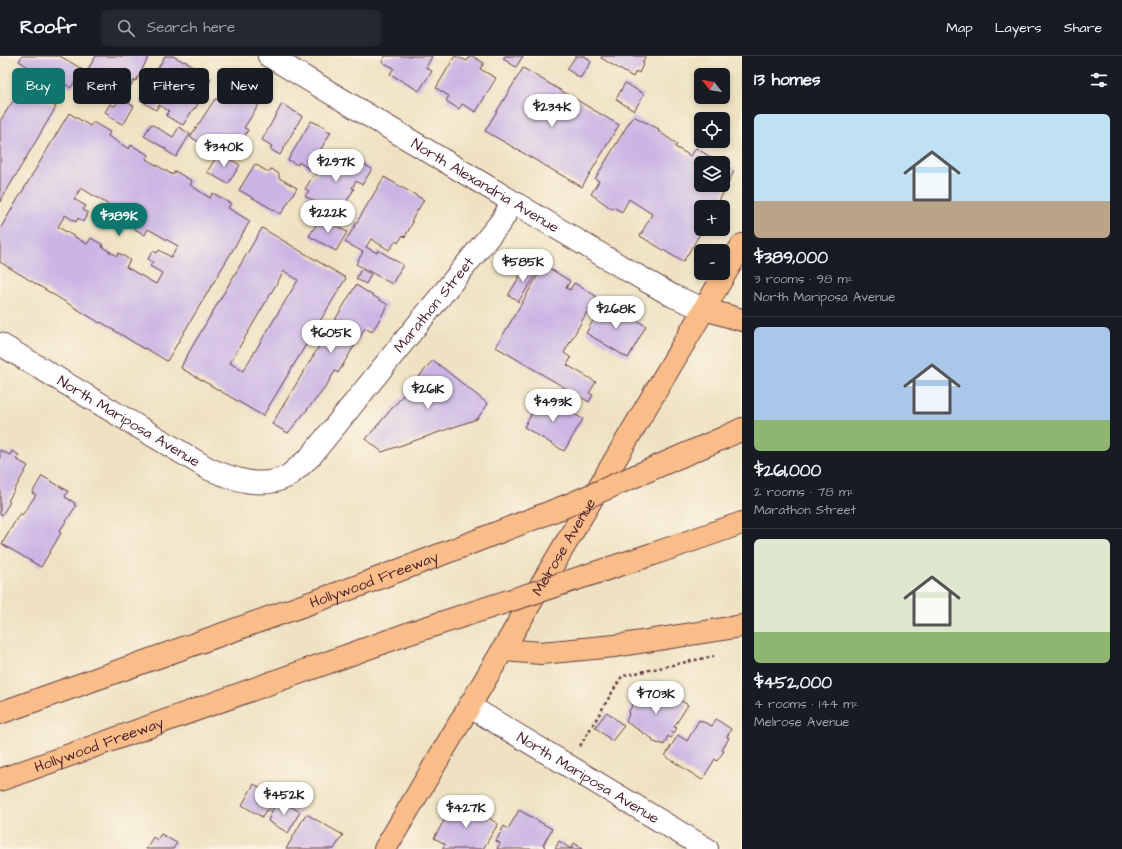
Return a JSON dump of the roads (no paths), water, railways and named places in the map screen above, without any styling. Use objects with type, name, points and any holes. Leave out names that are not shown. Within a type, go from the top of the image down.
[{"type":"main road","name":"Melrose Avenue","points":[[385,849],[742,245]]},
{"type":"main road","points":[[704,309],[742,320]]},
{"type":"main road","name":"Hollywood Freeway","points":[[0,713],[358,586],[463,546],[566,506],[732,434]]},
{"type":"main road","name":"Hollywood Freeway","points":[[1,780],[410,634],[742,523]]},
{"type":"main road","points":[[504,650],[541,653],[615,646],[742,626]]},
{"type":"street","name":"North Alexandria Avenue","points":[[269,56],[622,267],[673,296],[704,309]]},
{"type":"street","name":"Marathon Street","points":[[263,483],[287,476],[310,457],[500,223],[513,202]]},
{"type":"street","name":"North Mariposa Avenue","points":[[0,344],[209,469],[235,480],[263,483]]},
{"type":"street","name":"North Mariposa Avenue","points":[[469,706],[707,849]]}]
